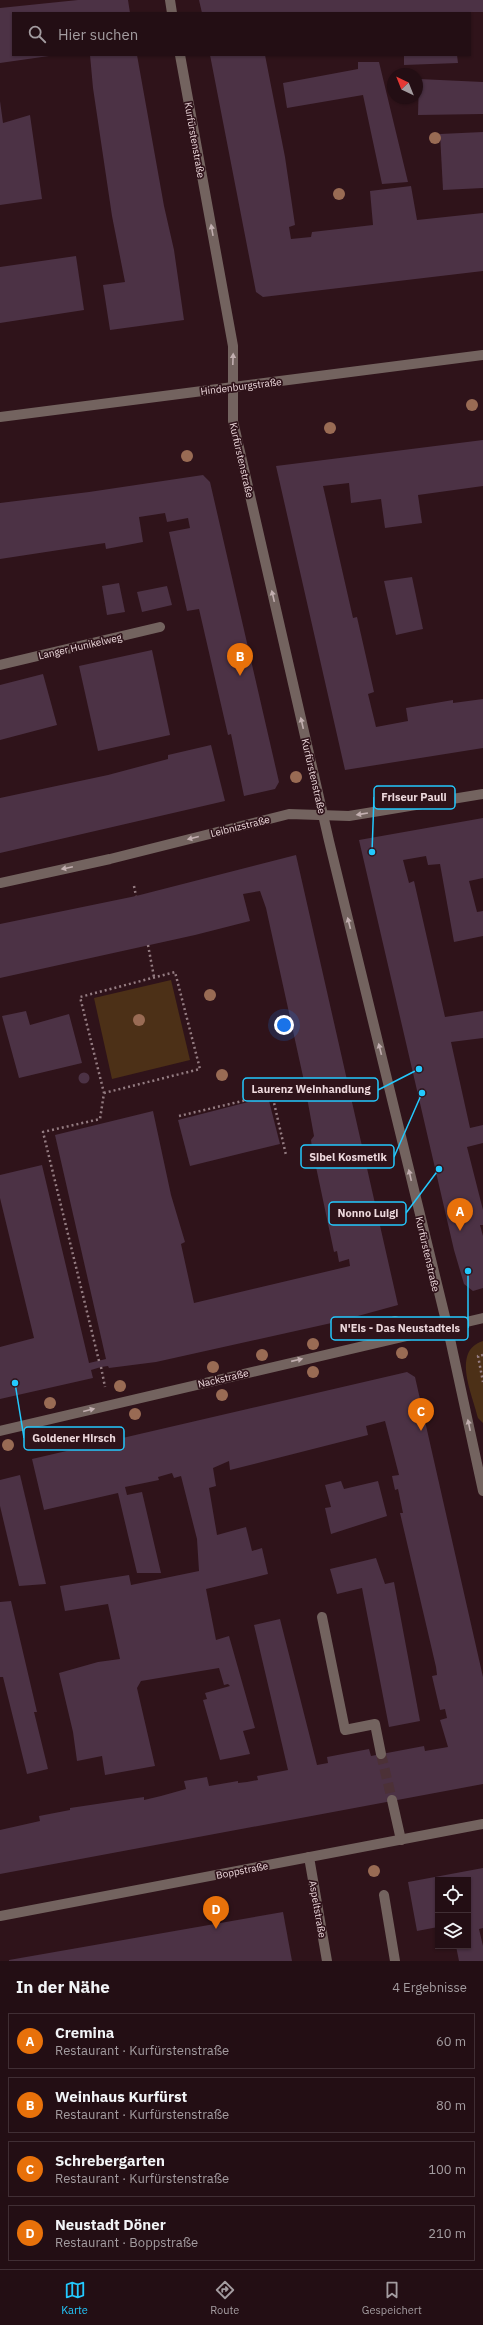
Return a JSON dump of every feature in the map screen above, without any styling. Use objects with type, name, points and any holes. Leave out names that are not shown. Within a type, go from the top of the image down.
[{"type":"street","points":[[170,0],[172,12]]},
{"type":"street","name":"Kurfürstenstraße","points":[[180,56],[233,346],[233,421],[324,815],[480,1463],[483,1491]]},
{"type":"street","name":"Hindenburgstraße","points":[[0,418],[483,355]]},
{"type":"street","name":"Langer Hunikelweg","points":[[0,665],[160,627]]},
{"type":"street","name":"Leibnizstraße","points":[[0,883],[110,859],[289,814],[349,816],[483,794]]},
{"type":"street","name":"Nackstraße","points":[[0,1432],[447,1325],[483,1318]]},
{"type":"street","points":[[322,1617],[345,1730],[375,1724],[381,1754]]},
{"type":"street","points":[[392,1800],[401,1840]]},
{"type":"street","name":"Boppstraße","points":[[0,1916],[483,1824]]},
{"type":"street","name":"Aspeltstraße","points":[[309,1857],[327,1961]]},
{"type":"street","points":[[384,1895],[395,1961]]},
{"type":"path","points":[[134,886],[136,896]]},
{"type":"path","points":[[148,945],[154,978]]},
{"type":"path","points":[[99,1361],[43,1132],[100,1119],[104,1093],[80,997],[175,972],[200,1069],[104,1093]]},
{"type":"path","points":[[179,1116],[272,1094],[286,1155]]},
{"type":"path","points":[[483,1355],[478,1356],[483,1382]]},
{"type":"shaded area","points":[[171,980],[190,1060],[112,1079],[94,998]]},
{"type":"shaded area","points":[[483,1341],[483,1423],[478,1418],[472,1398],[466,1364],[468,1354],[473,1346]]},
{"type":"building","points":[[78,0],[128,0],[130,12],[12,12],[12,56],[49,56],[0,63],[0,8]]},
{"type":"building","points":[[199,0],[483,0],[483,12],[202,12]]},
{"type":"building","points":[[90,56],[137,56],[164,206],[174,250],[184,320],[110,330],[103,285],[125,282],[112,216],[93,88]]},
{"type":"building","points":[[210,56],[265,56],[285,157],[295,225],[289,227],[291,239],[311,237],[312,232],[373,225],[370,191],[411,186],[417,220],[483,213],[483,271],[263,297],[256,292]]},
{"type":"building","points":[[404,56],[457,56],[458,63],[404,65]]},
{"type":"building","points":[[358,62],[379,62],[387,95],[387,104],[389,104],[408,182],[382,184],[363,95],[287,108],[283,83],[358,69]]},
{"type":"building","points":[[423,79],[483,82],[483,114],[418,115],[418,104],[423,104]]},
{"type":"building","points":[[0,101],[3,123],[30,115],[42,199],[0,205]]},
{"type":"building","points":[[483,132],[483,188],[443,190],[440,134]]},
{"type":"building","points":[[76,256],[84,310],[0,323],[0,267]]},
{"type":"building","points":[[483,440],[483,486],[418,495],[422,523],[385,528],[381,499],[351,503],[349,483],[323,486],[353,618],[357,617],[374,692],[368,694],[376,727],[408,721],[406,708],[453,700],[453,703],[483,699],[483,748],[345,770],[276,466]]},
{"type":"building","points":[[203,475],[210,482],[279,782],[275,789],[244,796],[231,734],[228,735],[199,609],[187,611],[169,532],[190,528],[188,518],[167,522],[165,513],[139,517],[143,542],[106,549],[105,543],[0,559],[0,503],[89,492]]},
{"type":"building","points":[[412,577],[423,629],[396,635],[384,581]]},
{"type":"building","points":[[119,583],[125,612],[107,615],[102,586]]},
{"type":"building","points":[[167,586],[172,605],[142,612],[137,592]]},
{"type":"building","points":[[152,650],[170,735],[98,751],[79,666]]},
{"type":"building","points":[[43,674],[57,725],[0,740],[0,685]]},
{"type":"building","points":[[211,745],[225,801],[0,853],[0,798],[108,775],[168,759],[168,755]]},
{"type":"building","points":[[483,818],[483,878],[469,881],[477,912],[483,911],[483,936],[454,942],[440,864],[428,865],[426,856],[403,860],[409,883],[414,881],[445,1017],[483,1011],[483,1038],[451,1042],[470,1128],[483,1125],[483,1143],[467,1147],[483,1210],[483,1225],[480,1225],[483,1236],[483,1288],[473,1291],[464,1284],[454,1250],[359,840]]},
{"type":"building","points":[[296,855],[398,1305],[336,1322],[156,1362],[109,1368],[108,1366],[101,1367],[91,1370],[93,1378],[0,1399],[0,1347],[34,1338],[0,1198],[0,1175],[42,1165],[89,1363],[106,1359],[55,1135],[153,1111],[171,1195],[185,1242],[181,1244],[194,1303],[350,1266],[349,1259],[339,1262],[337,1251],[334,1252],[312,1148],[311,1140],[314,1136],[304,1081],[266,908],[260,891],[243,894],[250,921],[195,935],[0,978],[0,924],[136,896]]},
{"type":"building","points":[[26,1011],[30,1025],[69,1014],[82,1063],[19,1078],[2,1016]]},
{"type":"building","points":[[82,1073],[86,1073],[88,1074],[88,1082],[82,1083],[79,1080],[79,1076]]},
{"type":"building","points":[[268,1097],[280,1144],[190,1166],[178,1120]]},
{"type":"building","points":[[407,1372],[415,1377],[483,1677],[483,1784],[0,1874],[0,1830],[40,1821],[39,1816],[70,1810],[70,1808],[144,1797],[144,1800],[161,1796],[186,1789],[184,1781],[207,1777],[209,1786],[238,1781],[238,1783],[258,1780],[257,1776],[288,1770],[254,1625],[280,1619],[317,1765],[328,1763],[327,1757],[369,1749],[371,1756],[424,1746],[425,1751],[448,1747],[440,1720],[447,1718],[445,1709],[440,1710],[432,1676],[437,1675],[436,1667],[400,1513],[403,1513],[398,1489],[395,1490],[392,1476],[399,1475],[385,1421],[366,1426],[368,1435],[230,1470],[229,1461],[213,1468],[216,1486],[209,1488],[217,1535],[246,1527],[252,1551],[262,1548],[268,1574],[206,1589],[216,1640],[229,1636],[255,1728],[243,1731],[250,1754],[220,1760],[203,1700],[207,1699],[205,1693],[230,1686],[228,1684],[224,1685],[219,1668],[141,1681],[137,1688],[155,1766],[105,1775],[102,1756],[77,1761],[73,1732],[59,1673],[98,1662],[120,1659],[108,1604],[65,1611],[60,1586],[129,1575],[131,1585],[199,1571],[197,1539],[181,1476],[174,1478],[172,1473],[158,1477],[159,1480],[125,1487],[127,1495],[142,1492],[161,1573],[137,1573],[118,1493],[44,1510],[32,1459]]},
{"type":"building","points":[[20,1475],[46,1584],[19,1586],[0,1506],[0,1480]]},
{"type":"building","points":[[341,1481],[344,1489],[378,1481],[387,1516],[331,1534],[325,1508],[331,1507],[325,1485]]},
{"type":"building","points":[[376,1558],[385,1584],[394,1582],[420,1721],[389,1727],[362,1588],[337,1594],[330,1569]]},
{"type":"building","points":[[11,1601],[37,1712],[34,1712],[48,1769],[27,1774],[3,1677],[0,1677],[0,1602]]},
{"type":"building","points":[[483,1868],[483,1928],[479,1929],[483,1946],[483,1961],[459,1961],[457,1949],[471,1949],[471,1877],[435,1877],[435,1928],[417,1931],[408,1882]]},
{"type":"building","points":[[283,1912],[292,1961],[9,1961],[9,1960]]},
{"type":"tunnel","points":[[381,1754],[392,1800]]},
{"type":"place","name":"Weinhaus Kurfürst","points":[[240,676]]},
{"type":"place","name":"Friseur Pauli","points":[[372,852]]},
{"type":"place","name":"Laurenz Weinhandlung","points":[[419,1069]]},
{"type":"place","name":"Sibel Kosmetik","points":[[422,1093]]},
{"type":"place","name":"Nonno Luigi","points":[[439,1169]]},
{"type":"place","name":"Cremina","points":[[460,1231]]},
{"type":"place","name":"N'Eis - Das Neustadteis","points":[[468,1271]]},
{"type":"place","name":"Goldener Hirsch","points":[[15,1383]]},
{"type":"place","name":"Schrebergarten","points":[[421,1431]]},
{"type":"place","name":"Neustadt Döner","points":[[216,1929]]}]
